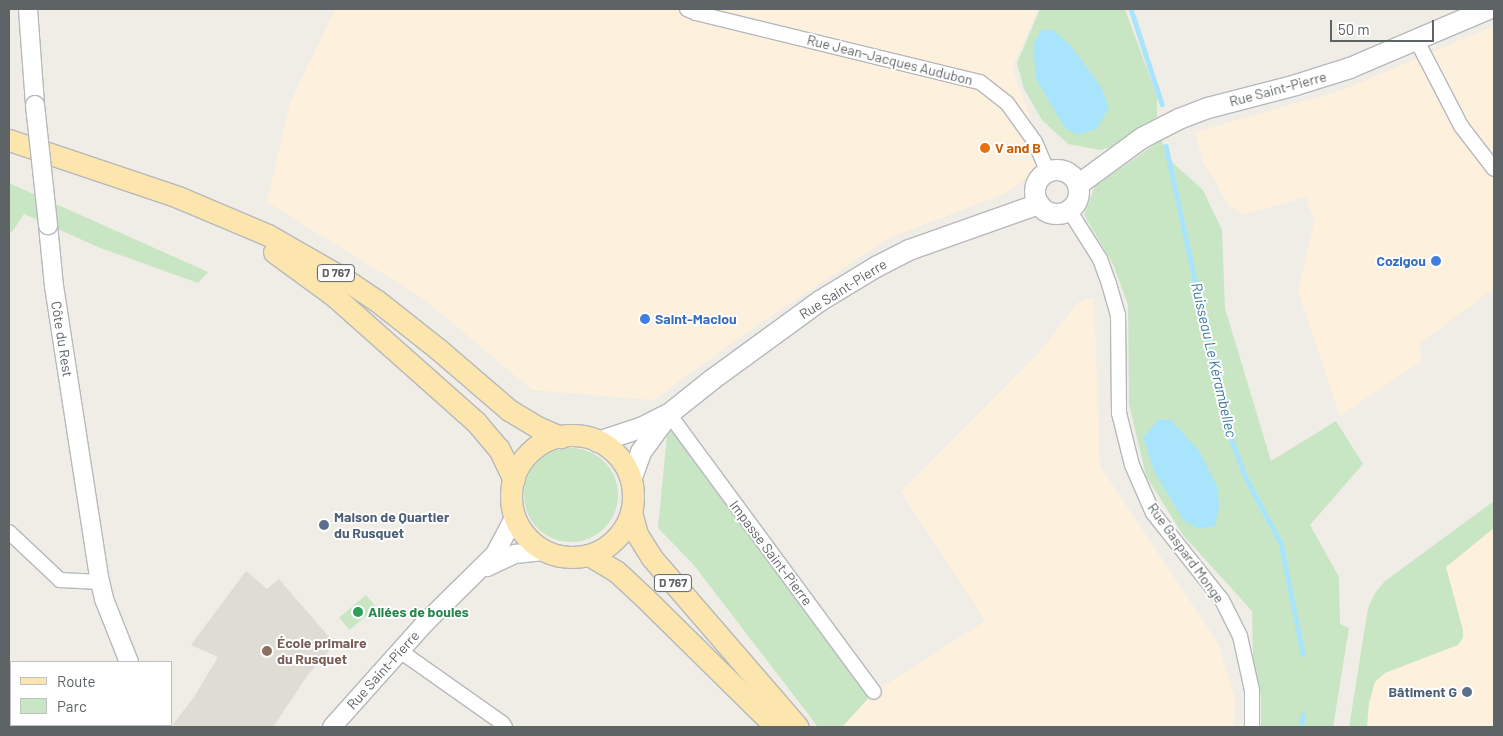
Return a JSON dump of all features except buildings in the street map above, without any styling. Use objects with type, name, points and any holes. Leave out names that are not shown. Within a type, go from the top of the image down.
[{"type":"main road","name":"Rue Saint-Pierre","points":[[1078,185],[1142,138],[1179,119],[1208,108],[1320,78],[1417,40],[1488,9]]},
{"type":"main road","name":"D 767","points":[[9,140],[178,197],[268,235],[343,278],[404,322],[509,410],[537,427],[561,437]]},
{"type":"main road","points":[[1054,171],[1066,172],[1078,185],[1077,200],[1069,210],[1055,213],[1039,204],[1036,190],[1038,183],[1048,173],[1054,171]]},
{"type":"main road","name":"Rue Saint-Pierre","points":[[598,442],[643,427],[669,414],[713,379],[820,301],[876,266],[940,237],[1039,204]]},
{"type":"main road","name":"D 767","points":[[222,217],[309,277],[426,376],[488,435],[499,449],[514,480]]},
{"type":"main road","name":"Rue Saint-Pierre","points":[[631,480],[641,452],[669,414]]},
{"type":"main road","points":[[574,436],[598,442],[619,457],[631,480],[633,496],[628,522],[616,539],[608,546],[589,555],[567,557],[546,551],[530,540],[515,516],[512,498],[514,480],[524,460],[531,452],[550,440],[574,436]]},
{"type":"main road","name":"D 767","points":[[631,512],[638,534],[652,558],[798,727]]},
{"type":"main road","name":"D 767","points":[[589,555],[616,572],[644,597],[776,727]]},
{"type":"street","name":"Côte du Rest","points":[[28,9],[35,105],[54,286],[100,582],[104,599],[130,661]]},
{"type":"street","name":"Rue Jean-Jacques Audubon","points":[[688,9],[696,13],[980,82],[1007,103],[1035,142],[1048,173]]},
{"type":"street","points":[[1417,40],[1462,126],[1494,169]]},
{"type":"street","name":"Rue Gaspard Monge","points":[[1069,210],[1100,259],[1110,284],[1118,315],[1119,413],[1132,465],[1153,513],[1222,600],[1240,636],[1252,690],[1252,727]]},
{"type":"street","name":"Impasse Saint-Pierre","points":[[669,414],[874,692]]},
{"type":"street","name":"Rue Saint-Pierre","points":[[332,727],[400,651],[499,548],[515,516]]},
{"type":"street","points":[[9,532],[60,580],[100,582]]},
{"type":"street","name":"Rue Saint-Pierre","points":[[478,572],[516,554],[546,551]]},
{"type":"street","points":[[400,651],[505,727]]},
{"type":"shaded area","points":[[335,9],[1038,9],[1012,68],[1047,163],[1006,193],[889,238],[756,326],[653,400],[532,390],[424,299],[267,202],[290,103]]},
{"type":"shaded area","points":[[1494,26],[1494,288],[1419,344],[1422,361],[1340,416],[1298,292],[1314,222],[1306,197],[1243,215],[1229,205],[1203,162],[1195,132],[1343,90]]},
{"type":"shaded area","points":[[1094,297],[1100,466],[1218,643],[1235,698],[1234,727],[842,727],[874,692],[985,621],[901,492],[1041,350],[1077,303]]},
{"type":"shaded area","points":[[1494,501],[1494,727],[1349,727],[1368,608],[1375,593],[1385,581]]},
{"type":"shaded area","name":"École primaire du Rusquet","points":[[246,571],[267,589],[279,579],[335,644],[307,676],[273,727],[171,727],[194,697],[218,657],[191,645]]},
{"type":"green space","points":[[1040,9],[1125,9],[1157,96],[1157,117],[1115,146],[1100,150],[1068,144],[1042,120],[1024,89],[1017,63]]},
{"type":"green space","points":[[1161,140],[1172,162],[1203,190],[1222,230],[1225,308],[1271,461],[1336,421],[1363,464],[1310,525],[1339,577],[1340,624],[1349,628],[1333,727],[1261,727],[1261,697],[1253,658],[1252,611],[1183,535],[1146,476],[1129,404],[1128,305],[1113,264],[1084,215],[1095,186]]},
{"type":"green space","points":[[9,183],[208,272],[198,283],[98,247],[24,214],[12,232],[9,231]]},
{"type":"green space","points":[[669,414],[874,692],[842,727],[818,727],[693,564],[658,528]]},
{"type":"green space","points":[[562,448],[580,448],[605,461],[615,477],[618,495],[615,513],[605,529],[580,542],[562,542],[537,529],[524,504],[524,486],[537,461]]},
{"type":"green space","points":[[1494,501],[1494,528],[1446,567],[1463,630],[1463,638],[1458,645],[1385,673],[1375,682],[1369,703],[1367,727],[1349,727],[1368,608],[1375,593],[1385,581]]},
{"type":"green space","name":"Allées de boules","points":[[366,595],[376,607],[349,630],[339,617]]},
{"type":"water","points":[[1041,30],[1053,30],[1070,45],[1101,87],[1109,108],[1096,129],[1078,135],[1065,128],[1036,79],[1033,45]]},
{"type":"water","points":[[1158,420],[1171,420],[1199,451],[1218,488],[1219,508],[1215,526],[1199,529],[1183,520],[1154,471],[1143,438]]},
{"type":"waterway","name":"Ruisseau Le Kérambellec","points":[[1131,9],[1162,104]]},
{"type":"waterway","name":"Ruisseau Le Kérambellec","points":[[1166,146],[1227,428],[1246,478],[1281,543],[1303,654]]},
{"type":"waterway","name":"Ruisseau Le Kérambellec","points":[[1301,727],[1303,715]]},
{"type":"place","name":"V and B","points":[[985,148]]},
{"type":"place","name":"Cozigou","points":[[1436,261]]},
{"type":"place","name":"Saint-Maclou","points":[[645,319]]},
{"type":"place","name":"Maison de Quartier du Rusquet","points":[[324,525]]},
{"type":"place","name":"Allées de boules","points":[[358,612]]},
{"type":"place","name":"École primaire du Rusquet","points":[[267,651]]},
{"type":"place","name":"Bâtiment G","points":[[1467,692]]}]
